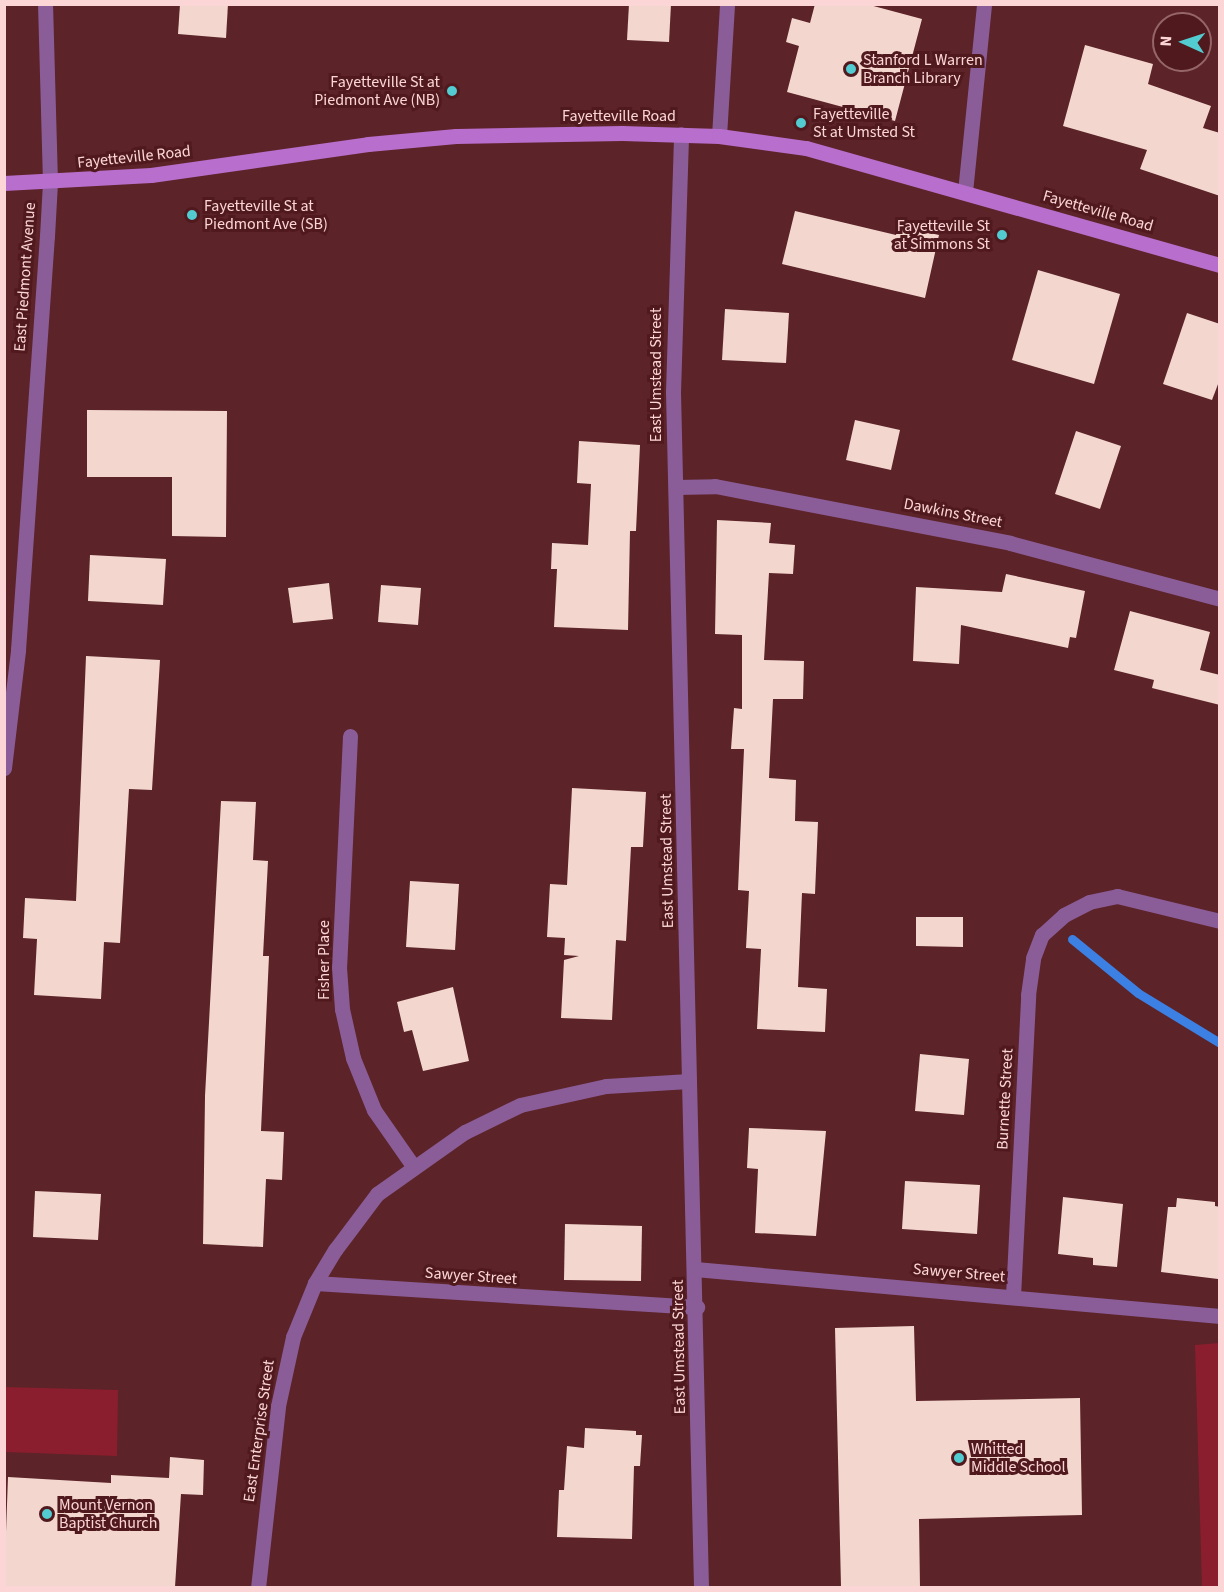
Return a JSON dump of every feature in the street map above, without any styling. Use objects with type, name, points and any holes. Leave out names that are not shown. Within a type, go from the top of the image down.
[{"type":"main road","name":"Fayetteville Road","points":[[4,183],[151,176],[369,144],[456,136],[719,136],[806,148],[1220,266]]},
{"type":"street","name":"East Piedmont Avenue","points":[[4,768],[18,650],[50,182],[45,4]]},
{"type":"street","points":[[719,136],[727,4]]},
{"type":"street","points":[[965,192],[984,4]]},
{"type":"street","name":"East Umstead Street","points":[[681,135],[674,303],[676,487],[689,1081],[697,1307],[701,1587]]},
{"type":"street","name":"Dawkins Street","points":[[676,487],[715,486],[1010,543],[1220,599]]},
{"type":"street","name":"Fisher Place","points":[[350,736],[339,967],[342,1009],[353,1058],[374,1110],[413,1166]]},
{"type":"street","name":"Burnette Street","points":[[1013,1296],[1028,995],[1033,958],[1042,935],[1064,915],[1089,902],[1117,896],[1220,921]]},
{"type":"street","name":"East Enterprise Street","points":[[258,1587],[283,1378],[293,1337],[315,1283],[377,1194],[413,1166],[465,1132],[529,1102],[606,1086],[689,1081]]},
{"type":"street","name":"Sawyer Street","points":[[695,1269],[1220,1316]]},
{"type":"street","name":"Sawyer Street","points":[[315,1283],[697,1307]]},
{"type":"shaded area","points":[[1219,1343],[1219,1587],[1202,1587],[1195,1345]]},
{"type":"shaded area","points":[[5,1387],[118,1390],[117,1456],[5,1452]]},
{"type":"building","points":[[180,4],[228,4],[226,38],[178,34]]},
{"type":"building","points":[[629,4],[671,4],[669,42],[627,40]]},
{"type":"building","name":"Stanford L Warren Branch Library","points":[[815,4],[866,4],[922,19],[895,121],[787,92],[799,46],[786,42],[792,18],[810,23]]},
{"type":"building","points":[[1085,45],[1152,64],[1148,84],[1211,106],[1203,128],[1220,133],[1220,196],[1140,169],[1147,150],[1063,126]]},
{"type":"building","points":[[795,211],[896,235],[898,226],[939,235],[925,298],[782,264]]},
{"type":"building","points":[[1038,270],[1120,294],[1094,384],[1012,360]]},
{"type":"building","points":[[725,309],[789,313],[786,363],[722,360]]},
{"type":"building","points":[[1187,313],[1220,324],[1220,379],[1212,400],[1163,384]]},
{"type":"building","points":[[87,410],[227,411],[226,537],[172,536],[172,477],[87,477]]},
{"type":"building","points":[[855,420],[900,430],[891,470],[846,460]]},
{"type":"building","points":[[1076,431],[1121,446],[1100,509],[1055,494]]},
{"type":"building","points":[[579,441],[640,445],[636,531],[630,531],[628,630],[554,627],[557,569],[551,569],[552,543],[588,545],[591,484],[577,483]]},
{"type":"building","points":[[717,520],[771,523],[769,543],[795,545],[793,574],[769,573],[764,660],[804,661],[803,699],[773,699],[769,778],[796,780],[795,821],[818,822],[815,894],[802,893],[798,987],[827,989],[825,1032],[757,1029],[761,949],[746,948],[749,891],[738,890],[744,749],[731,749],[734,708],[742,709],[742,635],[715,634]]},
{"type":"building","points":[[90,555],[166,559],[163,605],[88,601]]},
{"type":"building","points":[[1006,574],[1085,591],[1076,638],[1070,637],[1068,648],[961,625],[959,664],[913,661],[916,587],[1002,592]]},
{"type":"building","points":[[329,583],[333,619],[293,623],[288,588]]},
{"type":"building","points":[[381,585],[421,588],[418,625],[378,622]]},
{"type":"building","points":[[1130,611],[1210,632],[1200,670],[1220,675],[1220,705],[1152,688],[1154,680],[1114,670]]},
{"type":"building","points":[[86,656],[160,660],[152,790],[129,789],[120,943],[104,942],[101,999],[34,995],[37,939],[23,938],[25,898],[76,901]]},
{"type":"building","points":[[572,788],[646,792],[643,847],[631,847],[626,941],[616,940],[612,1020],[561,1018],[564,960],[579,956],[564,955],[565,938],[547,937],[550,884],[567,885]]},
{"type":"building","points":[[221,801],[256,802],[253,860],[268,861],[263,956],[269,956],[261,1131],[284,1132],[282,1180],[266,1179],[263,1247],[203,1244],[205,1096]]},
{"type":"building","points":[[410,881],[459,884],[455,950],[406,947]]},
{"type":"building","points":[[916,917],[963,917],[963,947],[916,946]]},
{"type":"building","points":[[453,987],[469,1061],[423,1071],[412,1030],[404,1032],[397,1002]]},
{"type":"building","points":[[920,1054],[969,1059],[964,1115],[915,1111]]},
{"type":"building","points":[[749,1128],[826,1131],[816,1236],[755,1233],[758,1169],[747,1168]]},
{"type":"building","points":[[905,1181],[980,1185],[977,1234],[902,1229]]},
{"type":"building","points":[[35,1191],[101,1194],[98,1240],[33,1237]]},
{"type":"building","points":[[1063,1197],[1123,1204],[1117,1267],[1093,1265],[1093,1258],[1058,1254]]},
{"type":"building","points":[[1177,1198],[1215,1202],[1215,1206],[1220,1207],[1218,1279],[1161,1272],[1168,1207],[1176,1207]]},
{"type":"building","points":[[565,1224],[642,1226],[641,1281],[564,1280]]},
{"type":"building","name":"Whitted Middle School","points":[[914,1326],[916,1401],[1080,1398],[1082,1515],[919,1519],[920,1587],[841,1587],[835,1328]]},
{"type":"building","points":[[585,1428],[636,1431],[636,1435],[642,1435],[640,1466],[634,1466],[632,1539],[557,1537],[559,1490],[564,1490],[567,1446],[584,1448]]},
{"type":"building","name":"Mount Vernon Baptist Church","points":[[170,1457],[204,1460],[203,1495],[181,1494],[175,1587],[4,1587],[8,1477],[111,1483],[111,1475],[169,1478]]},
{"type":"waterway","points":[[1072,939],[1138,993],[1220,1043]]},
{"type":"place","name":"Stanford L Warren Branch Library","points":[[851,69]]},
{"type":"place","name":"Fayetteville St at Piedmont Ave (NB)","points":[[452,91]]},
{"type":"place","name":"Fayetteville St at Umsted St","points":[[801,123]]},
{"type":"place","name":"Fayetteville St at Piedmont Ave (SB)","points":[[192,215]]},
{"type":"place","name":"Fayetteville St at Simmons St","points":[[1002,235]]},
{"type":"place","name":"Whitted Middle School","points":[[959,1458]]},
{"type":"place","name":"Mount Vernon Baptist Church","points":[[47,1514]]}]
